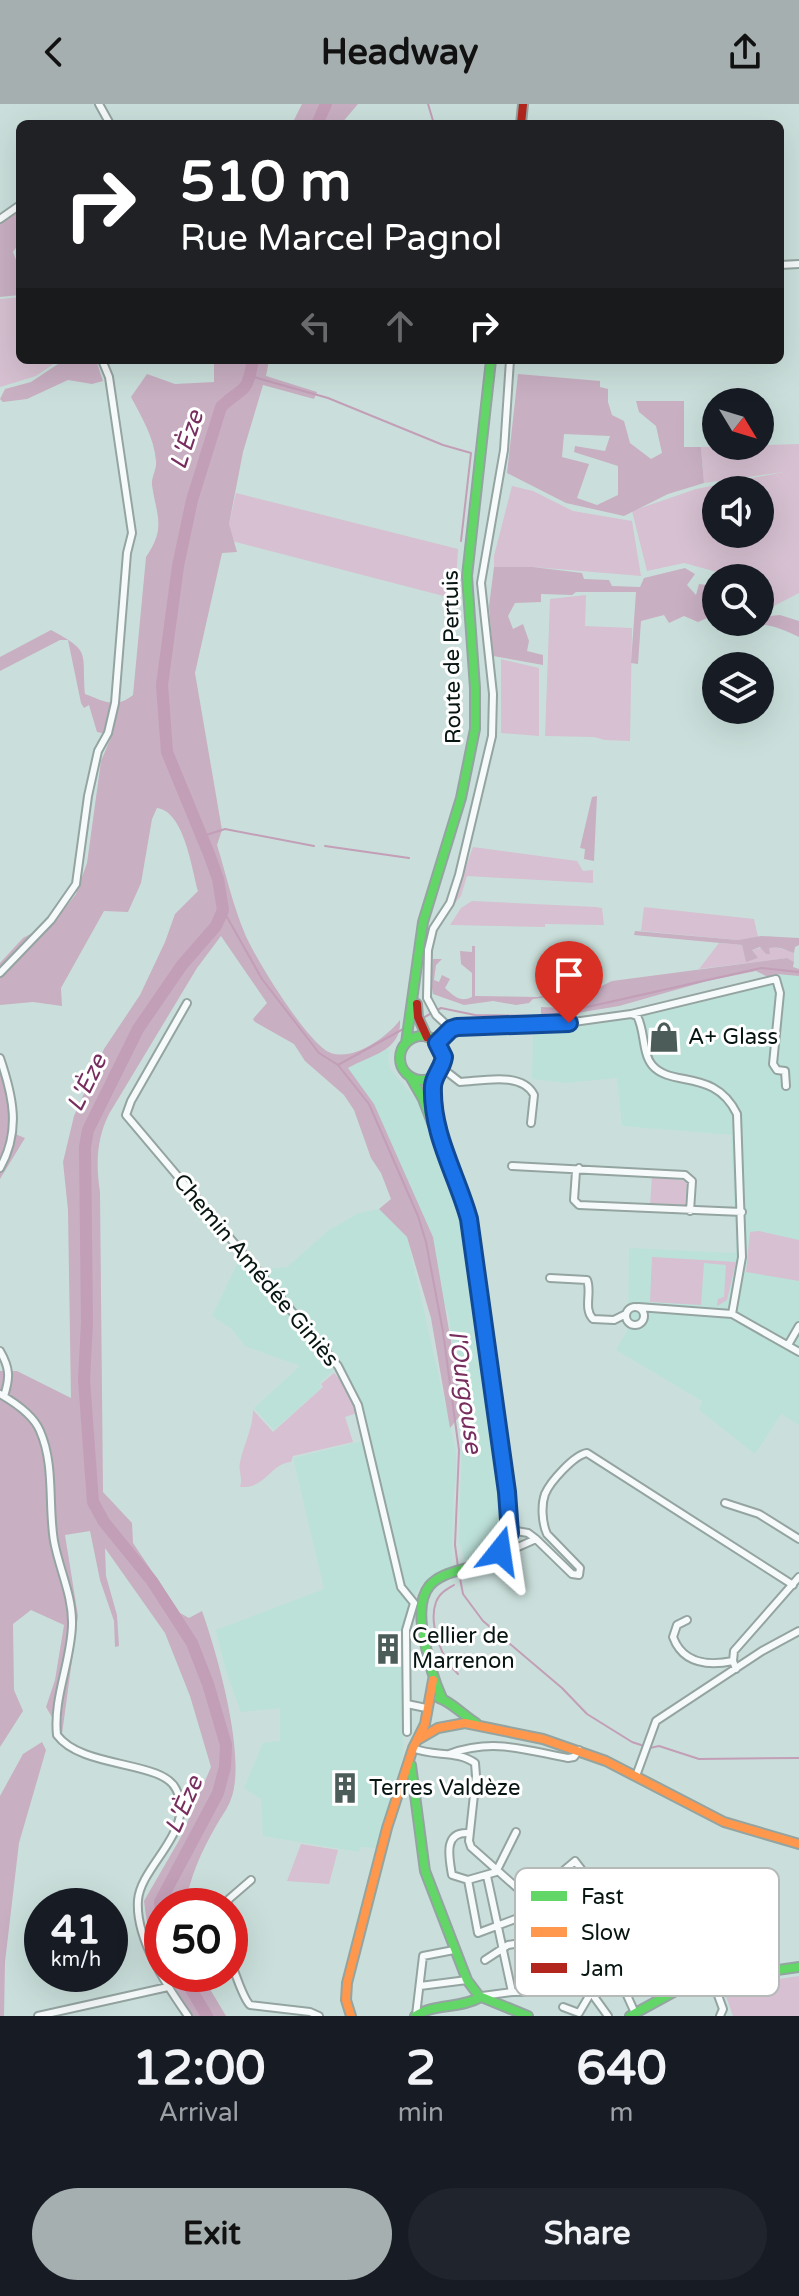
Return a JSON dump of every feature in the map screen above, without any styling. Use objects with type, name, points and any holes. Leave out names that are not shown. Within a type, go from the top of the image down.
[{"type":"main road","name":"Route de Pertuis","points":[[406,1043],[426,908],[461,798],[475,729],[467,576],[492,364]]},
{"type":"main road","name":"Route de Pertuis","points":[[415,988],[418,1017],[427,1037]]},
{"type":"main road","points":[[411,1078],[423,1080],[434,1076],[442,1068],[444,1057],[437,1043],[427,1037],[406,1043],[400,1062],[423,1099],[469,1219],[510,1530],[507,1542],[492,1557],[433,1583],[418,1602],[433,1680],[442,1698],[476,1723]]},
{"type":"main road","points":[[434,1076],[433,1097],[440,1141]]},
{"type":"main road","points":[[351,2016],[346,1996],[347,1983],[387,1828],[413,1748],[419,1739],[433,1680]]},
{"type":"main road","points":[[428,1709],[442,1698]]},
{"type":"main road","points":[[428,1709],[431,1724],[438,1728]]},
{"type":"main road","points":[[451,1724],[455,1709]]},
{"type":"main road","points":[[419,1739],[451,1724],[476,1723],[579,1750],[724,1822],[799,1844]]},
{"type":"main road","points":[[410,1760],[425,1871],[467,1980],[481,1997],[528,2016]]},
{"type":"main road","points":[[401,1791],[414,1783]]},
{"type":"main road","points":[[779,1970],[799,1967]]},
{"type":"main road","points":[[633,2015],[663,1996]]},
{"type":"main road","points":[[416,2016],[426,2010],[473,2002],[481,1997]]},
{"type":"street","points":[[0,973],[51,920],[76,884],[88,796],[98,751],[108,733],[115,703],[127,553],[132,533],[109,377],[104,364]]},
{"type":"street","points":[[451,1029],[436,1015],[427,998],[428,950],[433,929],[450,903],[456,886],[492,736],[493,694],[481,583],[504,450],[510,364]]},
{"type":"street","points":[[437,1043],[451,1029],[473,1025],[559,1024],[631,1014],[776,979],[780,986],[773,1064],[775,1069],[785,1071],[786,1086]]},
{"type":"street","name":"Chemin Amédée Giniès","points":[[187,1003],[126,1115],[291,1308],[345,1378],[358,1405],[401,1587],[418,1602]]},
{"type":"street","points":[[631,1014],[640,1020],[649,1059],[654,1066],[662,1072],[709,1085],[735,1109],[739,1124],[742,1257],[732,1314]]},
{"type":"street","points":[[0,1058],[15,1118],[0,1168]]},
{"type":"street","points":[[442,1068],[460,1082],[524,1082],[534,1095],[531,1123]]},
{"type":"street","points":[[512,1166],[579,1167],[689,1176],[692,1181],[690,1211]]},
{"type":"street","points":[[579,1167],[574,1200],[579,1205],[742,1212]]},
{"type":"street","points":[[550,1278],[587,1280],[588,1313],[593,1319],[614,1320],[629,1309],[638,1307],[732,1314],[799,1352]]},
{"type":"street","points":[[626,1314],[631,1325],[640,1325],[645,1317],[638,1307]]},
{"type":"street","points":[[788,1345],[799,1326]]},
{"type":"street","points":[[0,1351],[10,1377],[2,1395],[26,1413],[40,1429],[47,1458],[54,1537],[71,1605],[71,1637],[60,1690],[57,1735],[65,1743],[99,1759],[165,1777],[178,1794],[179,1817],[175,1829],[140,1891],[138,1902],[144,1928]]},
{"type":"street","points":[[510,1530],[527,1532],[572,1574],[579,1575],[580,1568],[547,1534],[543,1503],[548,1489],[576,1456],[584,1453],[595,1457],[793,1585]]},
{"type":"street","points":[[725,1503],[759,1514],[799,1539]]},
{"type":"street","points":[[507,1542],[518,1547],[536,1539]]},
{"type":"street","points":[[734,1665],[737,1647],[799,1577]]},
{"type":"street","points":[[407,1732],[406,1630],[418,1602]]},
{"type":"street","points":[[687,1620],[677,1625],[673,1637],[689,1658],[703,1664],[734,1665]]},
{"type":"street","points":[[636,1776],[650,1732],[658,1719],[734,1665],[799,1631]]},
{"type":"street","points":[[407,1704],[428,1709]]},
{"type":"street","points":[[449,1754],[469,1748],[510,1745],[568,1758],[574,1757],[579,1750]]},
{"type":"street","points":[[413,1748],[470,1759],[476,1767],[469,1833],[471,1847],[515,1887]]},
{"type":"street","points":[[469,1833],[461,1832],[450,1840],[452,1875],[468,1880],[496,1872],[516,1832]]},
{"type":"street","points":[[564,1868],[573,1860],[581,1868]]},
{"type":"street","points":[[487,1876],[512,1992]]},
{"type":"street","points":[[242,1888],[251,1880]]},
{"type":"street","points":[[468,1880],[478,1933],[515,1920]]},
{"type":"street","points":[[485,1960],[503,1948],[515,1945]]},
{"type":"street","points":[[416,2016],[423,1956],[454,1950]]},
{"type":"street","points":[[420,1986],[467,1980]]},
{"type":"street","points":[[38,2016],[146,1992]]},
{"type":"street","points":[[171,1992],[188,2016]]},
{"type":"street","points":[[243,1992],[250,2005],[312,2012],[319,2016]]},
{"type":"street","points":[[481,1997],[515,1992]]},
{"type":"street","points":[[563,2007],[579,2013],[589,1996]]},
{"type":"street","points":[[595,1996],[608,2016]]},
{"type":"street","points":[[625,1996],[633,2015]]},
{"type":"street","points":[[718,1996],[723,2009],[720,2016]]},
{"type":"shaded area","points":[[302,104],[358,104],[344,120],[294,120]]},
{"type":"shaded area","points":[[16,213],[16,248],[13,252],[16,260],[16,295],[0,297],[0,224]]},
{"type":"shaded area","points":[[16,297],[16,364],[53,364],[36,376],[0,387],[0,299]]},
{"type":"shaded area","points":[[58,364],[97,364],[103,381],[92,384],[68,380],[27,399],[3,402],[0,399],[5,389],[31,382]]},
{"type":"shaded area","points":[[214,364],[268,364],[266,376],[317,392],[314,399],[263,385],[243,452],[229,524],[237,552],[222,553],[195,673],[222,830],[217,845],[237,912],[251,946],[297,1019],[321,1047],[340,1055],[360,1051],[379,1040],[400,1020],[396,1039],[390,1045],[348,1068],[374,1104],[433,1237],[463,1412],[450,1428],[431,1318],[407,1237],[379,1209],[391,1199],[381,1173],[371,1158],[354,1110],[344,1095],[305,1061],[294,1044],[255,1022],[253,1019],[267,1003],[221,936],[197,968],[109,1114],[98,1153],[103,1492],[132,1523],[133,1543],[180,1613],[189,1618],[202,1611],[222,1678],[235,1758],[231,1799],[201,1855],[189,1888],[152,1888],[181,1837],[211,1767],[190,1696],[165,1633],[105,1548],[106,1576],[117,1615],[119,1646],[115,1647],[114,1621],[100,1580],[90,1531],[65,1535],[78,1616],[62,1734],[46,1707],[55,1680],[64,1625],[31,1610],[13,1624],[14,1690],[23,1711],[0,1747],[0,1371],[17,1371],[71,1398],[68,1210],[63,1162],[74,1116],[104,1049],[140,995],[175,914],[198,891],[180,830],[174,819],[157,808],[152,819],[141,883],[128,912],[104,911],[61,988],[62,1006],[33,1002],[0,1005],[0,963],[23,938],[55,921],[76,894],[87,863],[101,761],[112,735],[97,732],[89,705],[84,708],[81,703],[68,640],[60,640],[0,671],[0,657],[51,630],[64,637],[79,648],[83,660],[85,694],[115,703],[133,695],[146,557],[156,538],[158,522],[152,485],[155,452],[131,397],[147,374],[175,384],[214,382]]},
{"type":"shaded area","points":[[518,374],[600,381],[600,387],[608,389],[612,415],[624,421],[630,443],[651,459],[662,453],[656,426],[639,412],[636,401],[684,401],[684,447],[701,447],[702,484],[668,494],[624,516],[566,503],[507,473]],"holes":[[[564,434],[610,436],[605,451],[575,446],[574,452],[618,466],[618,495],[597,505],[577,498],[589,464],[562,457]]]},
{"type":"shaded area","points":[[799,444],[799,593],[774,606],[774,564],[702,564],[702,568],[684,563],[647,571],[632,511],[702,488],[702,548],[774,548],[774,476],[763,476],[784,472],[755,476],[703,476],[702,460],[774,460],[774,445]]},
{"type":"shaded area","points":[[512,486],[533,491],[573,511],[632,521],[641,576],[494,567]]},
{"type":"shaded area","points":[[236,493],[458,549],[455,599],[232,541],[229,524]]},
{"type":"shaded area","points":[[494,567],[533,567],[582,573],[584,579],[609,580],[612,586],[640,587],[644,578],[685,568],[695,574],[687,585],[696,595],[699,584],[702,584],[702,620],[698,622],[684,616],[669,623],[664,615],[641,621],[638,664],[631,663],[636,592],[541,594],[541,602],[515,603],[508,616],[513,629],[523,624],[529,641],[527,651],[543,655],[543,665],[493,656],[489,606]]},
{"type":"shaded area","points":[[586,595],[585,626],[632,628],[630,741],[545,736],[550,599]]},
{"type":"shaded area","points":[[774,616],[799,621],[799,637],[774,627]]},
{"type":"shaded area","points":[[501,659],[539,668],[539,736],[501,733]]},
{"type":"shaded area","points":[[597,796],[594,861],[584,859],[585,849],[580,848],[592,797]]},
{"type":"shaded area","points":[[473,847],[577,861],[583,871],[593,870],[593,883],[467,876],[461,896],[450,909]]},
{"type":"shaded area","points":[[472,901],[602,908],[604,925],[450,925],[461,908]]},
{"type":"shaded area","points":[[644,907],[754,919],[758,937],[738,940],[641,931]]},
{"type":"shaded area","points":[[635,931],[738,940],[761,936],[799,938],[799,945],[794,953],[769,948],[770,954],[766,954],[760,947],[752,950],[758,958],[746,962],[742,945],[634,935]]},
{"type":"shaded area","points":[[719,943],[742,945],[746,961],[757,958],[752,950],[768,947],[794,953],[794,962],[787,958],[699,969]]},
{"type":"shaded area","points":[[472,946],[475,946],[475,996],[538,997],[557,993],[556,996],[516,1005],[493,1001],[464,1005],[433,994],[433,959],[442,959],[436,965],[434,980],[439,982],[442,975],[450,979],[445,988],[454,996],[461,999],[472,997],[472,973],[461,964],[460,951],[472,952]]},
{"type":"shaded area","points":[[787,958],[794,962],[793,967],[799,969],[799,976],[777,974],[768,977],[756,971],[707,981],[619,1006],[541,1019],[541,1007],[564,1008],[586,1001],[589,992],[612,981]]},
{"type":"shaded area","points":[[777,974],[799,976],[799,1425],[781,1414],[755,1454],[699,1410],[702,1401],[616,1350],[628,1329],[629,1248],[736,1253],[733,1135],[622,1126],[617,1078],[565,1083],[532,1079],[533,1032],[639,1017],[714,999]]},
{"type":"shaded area","points":[[390,1048],[390,1069],[418,1102],[457,1209],[467,1246],[505,1514],[488,1552],[483,1558],[466,1564],[459,1541],[463,1412],[448,1313],[347,1068]]},
{"type":"shaded area","points":[[0,1066],[9,1098],[10,1132],[25,1138],[0,1179]]},
{"type":"shaded area","points":[[652,1176],[687,1181],[685,1206],[650,1206]]},
{"type":"shaded area","points":[[379,1209],[407,1237],[456,1452],[456,1478],[452,1568],[421,1585],[406,1611],[403,1755],[376,1848],[360,1847],[359,1852],[263,1836],[261,1799],[244,1788],[263,1743],[280,1741],[280,1708],[241,1712],[216,1630],[324,1589],[293,1458],[370,1439],[363,1411],[349,1377],[339,1365],[319,1384],[321,1388],[274,1430],[254,1408],[300,1366],[245,1346],[232,1329],[212,1316],[241,1256],[259,1275],[267,1269],[287,1267],[329,1230],[359,1213]]},
{"type":"shaded area","points":[[759,1231],[799,1240],[799,1281],[746,1272],[750,1232]]},
{"type":"shaded area","points":[[652,1257],[736,1262],[727,1300],[717,1306],[718,1299],[724,1297],[726,1265],[704,1263],[701,1305],[650,1302]]},
{"type":"shaded area","points":[[334,1373],[342,1381],[357,1413],[345,1417],[353,1442],[293,1456],[291,1462],[284,1463],[256,1484],[240,1487],[240,1462],[253,1410],[273,1432],[323,1387],[321,1384]]},
{"type":"shaded area","points":[[42,1742],[46,1750],[19,1843],[5,1962],[4,2016],[0,2016],[0,1796],[23,1754]]},
{"type":"shaded area","points":[[301,1844],[338,1850],[329,1884],[287,1881]]},
{"type":"shaded area","points":[[799,1976],[799,2016],[733,2016],[726,1996],[779,1996],[779,1979]]},
{"type":"shaded area","points":[[178,1992],[212,1992],[226,2016],[193,2016]]},
{"type":"waterway","name":"L'Èze","points":[[319,120],[326,104]]},
{"type":"waterway","points":[[428,104],[433,120]]},
{"type":"waterway","name":"L'Èze","points":[[167,1888],[218,1793],[225,1767],[226,1745],[192,1643],[152,1581],[104,1522],[93,1502],[84,1380],[87,1323],[85,1147],[88,1130],[138,1029],[182,965],[216,926],[223,910],[218,879],[167,752],[162,685],[178,566],[192,500],[221,407],[246,386],[252,364]]},
{"type":"waterway","points":[[250,376],[328,398],[443,445],[471,453],[461,541]]},
{"type":"waterway","points":[[203,836],[225,829],[314,846]]},
{"type":"waterway","points":[[325,846],[409,858]]},
{"type":"waterway","name":"l'Ourgouse","points":[[223,910],[262,979],[319,1053],[338,1065],[369,1104],[418,1216],[443,1332],[459,1450],[455,1545],[458,1567]]},
{"type":"waterway","points":[[421,1019],[441,1008],[475,1015],[547,1016],[761,968],[799,972]]},
{"type":"waterway","points":[[338,1065],[405,1028]]},
{"type":"waterway","name":"l'Ourgouse","points":[[459,1573],[463,1594],[483,1621],[562,1688],[587,1714],[632,1742],[650,1748],[659,1746],[699,1759],[799,1758]]},
{"type":"waterway","points":[[454,1585],[437,1599],[434,1621],[442,1651],[458,1674]]},
{"type":"waterway","name":"L'Èze","points":[[193,1992],[207,2016]]},
{"type":"traffic: fast","points":[[406,1043],[423,922],[461,798],[475,729],[467,576],[491,364]]},
{"type":"traffic: fast","points":[[422,1036],[437,1043],[444,1058],[437,1073],[422,1080],[407,1073],[400,1058],[407,1043],[422,1036]]},
{"type":"traffic: fast","points":[[411,1078],[423,1099],[469,1219],[510,1525],[505,1543],[494,1556],[435,1580],[426,1592],[421,1610],[424,1638],[442,1698]]},
{"type":"traffic: fast","points":[[439,1698],[476,1723]]},
{"type":"traffic: fast","points":[[411,1765],[425,1871],[467,1980],[479,1996],[528,2016]]},
{"type":"traffic: fast","points":[[779,1970],[799,1967]]},
{"type":"traffic: fast","points":[[630,2016],[666,1996]]},
{"type":"traffic: fast","points":[[415,2016],[481,1997]]},
{"type":"traffic: slow","points":[[351,2016],[346,2000],[347,1983],[387,1828],[413,1748],[425,1724],[433,1680]]},
{"type":"traffic: slow","points":[[419,1739],[438,1728],[465,1723],[543,1739],[606,1761],[724,1822],[799,1844]]},
{"type":"traffic: jam","points":[[521,120],[523,104]]},
{"type":"traffic: jam","points":[[417,1004],[418,1017],[427,1037]]},
{"type":"traffic: jam","points":[[434,1076],[433,1097],[438,1127]]},
{"type":"place","name":"A+ Glass","points":[[664,1037]]},
{"type":"place","name":"Cellier de Marrenon","points":[[388,1649]]},
{"type":"place","name":"Terres Valdèze","points":[[345,1788]]},
{"type":"route","points":[[500,1551],[510,1533],[510,1515],[469,1219],[440,1141],[436,1117],[434,1076],[442,1068],[444,1057],[437,1043],[457,1027],[569,1023]]}]
